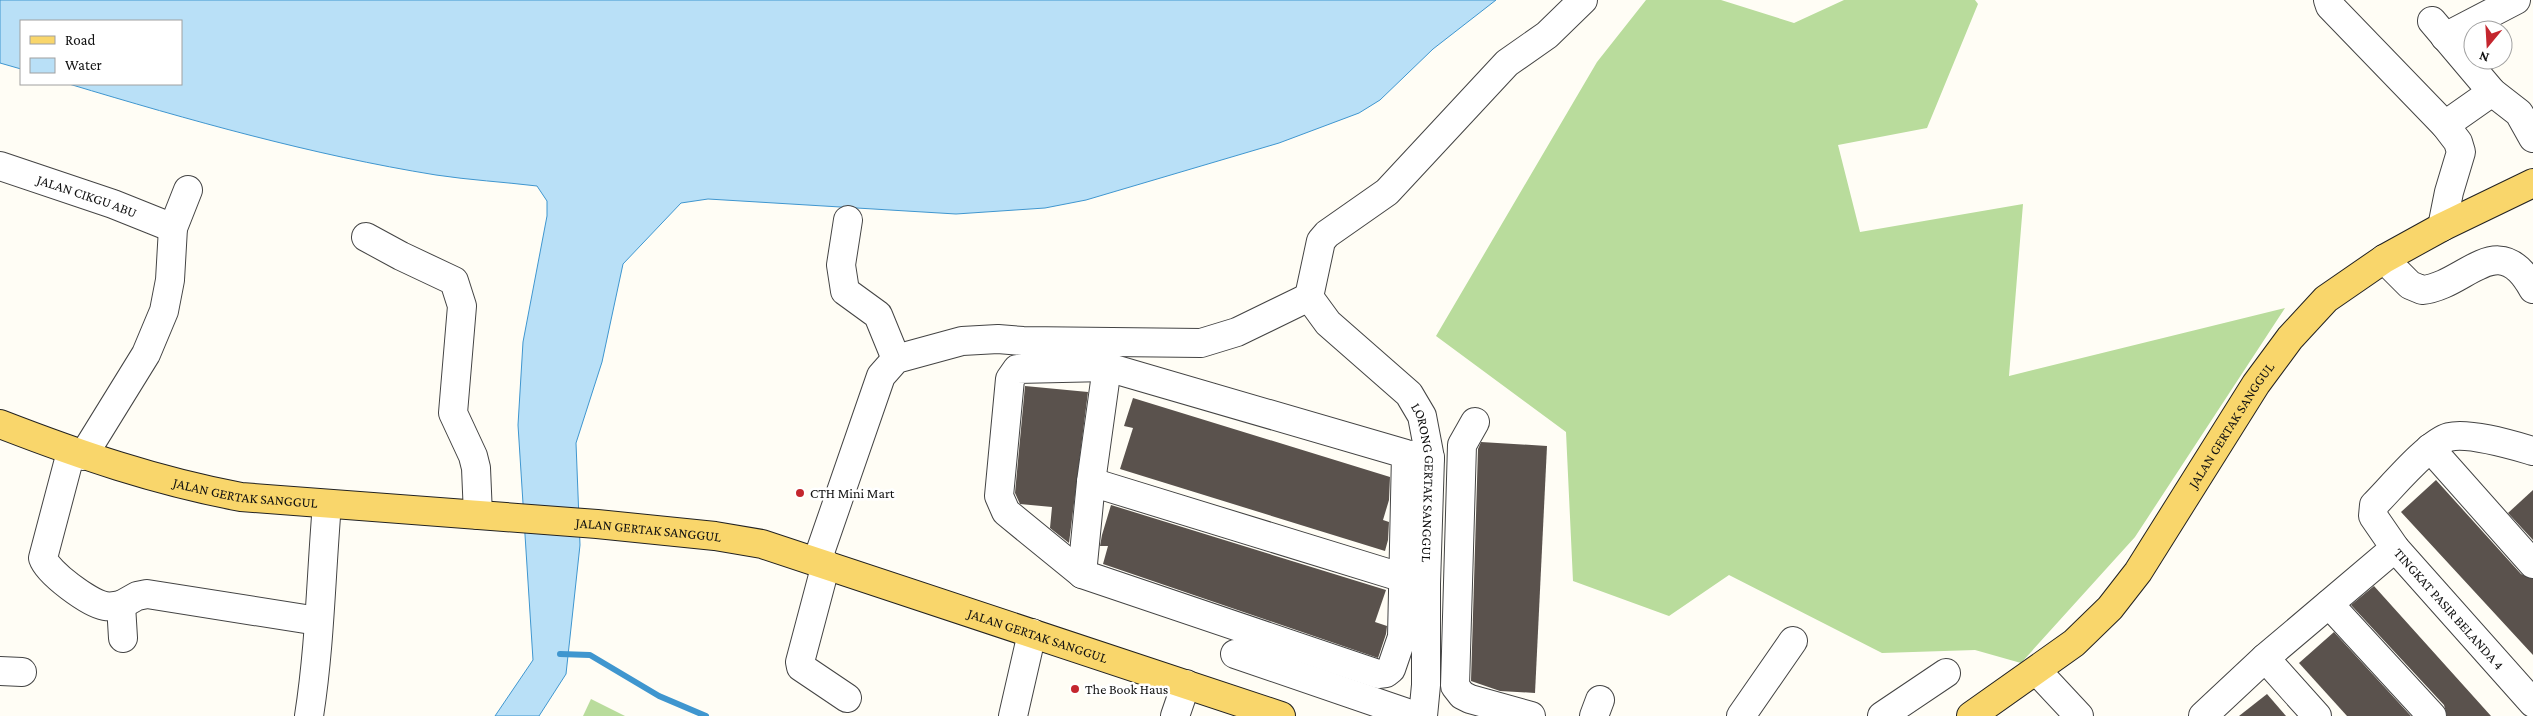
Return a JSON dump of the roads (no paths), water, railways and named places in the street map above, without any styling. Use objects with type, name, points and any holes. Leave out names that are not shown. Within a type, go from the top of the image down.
[{"type":"main road","name":"JALAN GERTAK SANGGUL","points":[[1971,716],[2074,643],[2110,608],[2138,572],[2256,384],[2290,338],[2326,299],[2384,259],[2442,227],[2533,183]]},
{"type":"main road","name":"JALAN GERTAK SANGGUL","points":[[0,424],[77,454],[188,487],[240,498],[597,524],[715,536],[762,544],[822,562],[1281,716]]},
{"type":"street","points":[[847,698],[801,667],[800,662],[822,562],[881,376],[896,359],[962,341],[998,339],[1201,344],[1237,332],[1309,297],[1322,241],[1327,234],[1387,192],[1507,63],[1546,35],[1583,0]]},
{"type":"street","points":[[2328,0],[2330,6],[2445,125],[2458,142],[2460,152],[2442,227]]},
{"type":"street","points":[[2516,0],[2438,29],[2492,92],[2519,113],[2533,138]]},
{"type":"street","points":[[2445,125],[2492,92]]},
{"type":"street","name":"JALAN CIKGU ABU","points":[[0,166],[113,204],[174,228]]},
{"type":"street","points":[[188,190],[174,228],[170,280],[164,312],[146,354],[77,454],[43,558],[45,566],[84,596],[108,607],[121,605],[137,596],[147,594],[318,621]]},
{"type":"street","points":[[848,220],[841,265],[845,291],[878,315],[896,359]]},
{"type":"street","points":[[366,237],[454,281],[459,291],[462,306],[453,413],[473,456],[476,468],[478,515]]},
{"type":"street","points":[[2384,259],[2410,285],[2422,290],[2486,263],[2498,260],[2512,264],[2519,270],[2533,289]]},
{"type":"street","name":"LORONG GERTAK SANGGUL","points":[[1309,297],[1328,324],[1409,394],[1418,405],[1422,416],[1415,582],[1426,685],[1423,716]]},
{"type":"street","points":[[1082,574],[1091,482],[1107,368]]},
{"type":"street","points":[[1091,482],[1415,582],[1402,637],[1391,669],[1386,673],[1378,674],[1082,574],[1014,519],[1001,504],[999,496],[1010,379],[1017,369],[1107,368],[1421,453],[1468,433],[1455,686],[1462,695],[1470,699],[1531,716]]},
{"type":"street","points":[[2533,451],[2458,436],[2447,437],[2430,448],[2533,564]]},
{"type":"street","name":"TINGKAT PASIR BELANDA 4","points":[[2430,448],[2374,504],[2373,516],[2395,548],[2533,703]]},
{"type":"street","points":[[309,716],[318,644],[327,504]]},
{"type":"street","points":[[2203,716],[2265,658],[2395,548]]},
{"type":"street","points":[[2329,604],[2432,716]]},
{"type":"street","points":[[121,605],[123,638]]},
{"type":"street","points":[[1013,716],[1032,633]]},
{"type":"street","points":[[1753,711],[1793,641]]},
{"type":"street","points":[[1235,654],[1416,716]]},
{"type":"street","points":[[2265,658],[2317,716]]},
{"type":"street","points":[[2037,671],[2072,714]]},
{"type":"street","points":[[1882,716],[1946,673]]},
{"type":"street","points":[[1175,716],[1186,684]]},
{"type":"water","points":[[0,0],[1496,0],[1433,49],[1380,100],[1359,113],[1279,143],[1086,200],[1045,208],[956,214],[708,199],[681,203],[623,264],[602,362],[576,443],[580,545],[566,674],[539,716],[495,716],[533,660],[518,425],[523,342],[547,216],[547,201],[537,186],[436,175],[343,157],[251,136],[72,85],[182,85],[182,20],[20,20],[20,69],[0,63]]},
{"type":"waterway","points":[[560,654],[590,655],[659,696],[706,716]]},
{"type":"place","name":"CTH Mini Mart","points":[[800,493]]},
{"type":"place","name":"The Book Haus","points":[[1075,689]]}]
